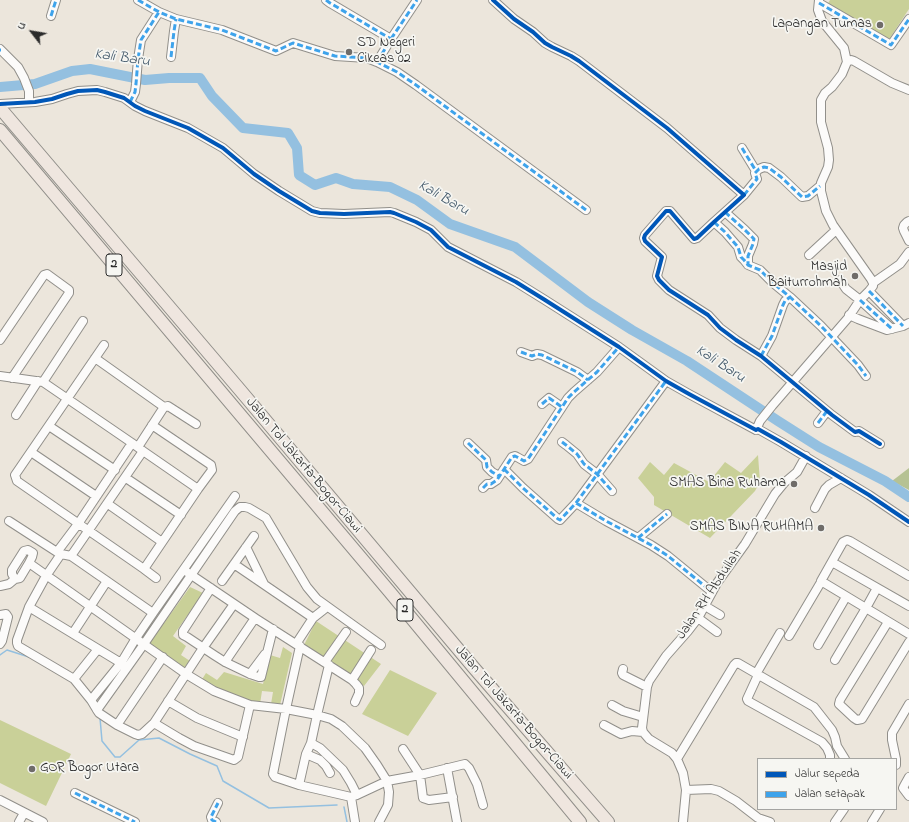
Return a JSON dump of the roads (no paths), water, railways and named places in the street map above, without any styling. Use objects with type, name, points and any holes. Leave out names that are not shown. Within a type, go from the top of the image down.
[{"type":"highway","name":"Jalan Tol Jakarta–Bogor–Ciawi","points":[[0,108],[474,668],[608,822]]},
{"type":"highway","name":"Jalan Tol Jakarta–Bogor–Ciawi","points":[[0,130],[229,400],[580,822]]},
{"type":"highway","points":[[229,400],[240,390]]},
{"type":"street","points":[[52,16],[56,0]]},
{"type":"street","points":[[138,0],[159,12],[176,19],[222,30],[276,51],[293,43],[335,56],[367,58],[378,62],[397,72],[416,85],[586,210]]},
{"type":"street","points":[[326,0],[391,39]]},
{"type":"street","points":[[378,62],[391,39],[417,0]]},
{"type":"street","points":[[493,0],[514,19],[533,32],[545,43],[571,56],[667,128],[744,195]]},
{"type":"street","points":[[873,283],[836,230],[826,211],[821,193],[820,186],[828,167],[829,160],[828,148],[821,122],[821,100],[825,93],[832,87],[842,74],[847,62],[844,48],[822,21],[818,10],[819,2],[891,45],[909,19]]},
{"type":"street","points":[[130,102],[135,92],[138,59],[142,40],[159,12]]},
{"type":"street","points":[[171,57],[176,19]]},
{"type":"street","points":[[0,50],[18,67],[29,91],[29,102]]},
{"type":"street","points":[[847,62],[851,60],[854,61],[892,83],[909,90]]},
{"type":"street","points":[[0,104],[35,102],[52,99],[71,92],[87,90],[105,92],[124,98],[145,111],[188,128],[224,148],[254,174],[312,211],[320,213],[344,214],[390,212],[416,222],[431,230],[448,247],[516,282],[619,347],[666,381],[806,456],[909,522]]},
{"type":"street","points":[[742,148],[756,171],[755,173],[757,179],[744,195],[702,234],[694,239],[670,211],[667,210],[645,235],[645,241],[662,257],[657,276],[669,290],[708,316],[725,332],[762,356],[855,432],[859,431],[880,444]]},
{"type":"street","points":[[756,171],[764,167],[769,168],[802,197],[808,196],[820,186]]},
{"type":"street","points":[[725,212],[754,239],[748,256],[748,265]]},
{"type":"street","points":[[909,221],[904,224],[903,228],[909,241]]},
{"type":"street","points":[[714,222],[738,247],[741,257],[748,265],[760,270],[790,297],[831,336],[858,365],[866,376]]},
{"type":"street","points":[[809,255],[836,230]]},
{"type":"street","points":[[756,430],[760,421],[831,336],[848,318],[849,314],[873,286],[873,283],[900,264],[909,252]]},
{"type":"street","points":[[0,340],[44,275],[47,274],[69,290],[69,293],[12,378]]},
{"type":"street","points":[[840,280],[846,289],[892,329]]},
{"type":"street","points":[[849,314],[887,330],[906,324],[869,291]]},
{"type":"street","points":[[762,356],[772,336],[783,305],[790,297]]},
{"type":"street","points":[[16,415],[41,382],[83,321]]},
{"type":"street","points":[[104,345],[15,475],[17,481],[156,578]]},
{"type":"street","points":[[483,488],[487,484],[494,483],[512,457],[517,457],[524,461],[528,459],[571,395],[597,372],[619,347]]},
{"type":"street","points":[[521,352],[532,356],[539,353],[577,372],[588,380]]},
{"type":"street","points":[[95,358],[164,407],[168,406],[196,424]]},
{"type":"street","points":[[0,377],[41,382],[67,398],[198,489]]},
{"type":"street","points":[[504,469],[560,520],[576,503],[666,381]]},
{"type":"street","points":[[542,404],[549,398],[562,407]]},
{"type":"street","points":[[71,556],[126,478],[138,447],[164,407]]},
{"type":"street","points":[[818,423],[827,410]]},
{"type":"street","points":[[144,569],[212,470],[211,465],[152,425]]},
{"type":"street","points":[[49,426],[115,470]]},
{"type":"street","points":[[562,442],[577,454],[584,464],[597,474],[612,491]]},
{"type":"street","points":[[468,444],[486,460],[487,468],[499,476]]},
{"type":"street","points":[[138,447],[115,470],[96,496],[59,553],[29,607],[17,640],[18,646],[74,679],[92,700],[97,710],[117,726],[138,735],[142,734],[154,723],[234,604]]},
{"type":"street","points":[[31,452],[96,496]]},
{"type":"street","name":"Jalan RH Abdullah","points":[[643,732],[643,717],[649,681],[666,656],[698,618],[717,583],[745,544],[775,494],[784,483],[798,472],[806,456]]},
{"type":"street","points":[[126,478],[181,514]]},
{"type":"street","points":[[815,508],[825,489],[841,478]]},
{"type":"street","points":[[92,700],[120,663],[236,496]]},
{"type":"street","points":[[576,503],[668,556],[712,592]]},
{"type":"street","points":[[108,504],[162,542]]},
{"type":"street","points":[[97,710],[235,511],[240,507],[245,507],[266,518],[307,587],[316,599],[381,645]]},
{"type":"street","points":[[638,538],[667,514]]},
{"type":"street","points":[[8,521],[59,553],[71,556],[154,613]]},
{"type":"street","points":[[222,580],[254,536]]},
{"type":"street","points":[[789,636],[821,580],[844,542],[847,540],[909,576]]},
{"type":"street","points":[[246,547],[265,586]]},
{"type":"street","points":[[0,586],[20,578],[32,557],[33,553],[28,550],[24,551],[12,570],[12,574],[15,579]]},
{"type":"street","points":[[832,562],[909,606]]},
{"type":"street","points":[[29,563],[186,674],[214,691],[250,705],[286,709],[317,715],[335,721],[347,729],[365,748],[387,780],[389,792],[388,805],[379,822]]},
{"type":"street","points":[[234,564],[312,618]]},
{"type":"street","points":[[184,570],[255,618],[352,680],[356,684],[359,693],[356,702]]},
{"type":"street","points":[[73,633],[107,582]]},
{"type":"street","points":[[821,582],[909,634]]},
{"type":"street","points":[[211,588],[183,631],[183,635],[225,662],[250,674],[267,651],[273,629]]},
{"type":"street","points":[[835,660],[877,588]]},
{"type":"street","points":[[818,645],[846,596]]},
{"type":"street","points":[[705,606],[720,615]]},
{"type":"street","points":[[29,607],[120,663]]},
{"type":"street","points":[[327,607],[312,618],[298,645],[273,774],[274,776],[299,785],[354,796],[387,780],[420,775],[465,764],[469,768],[477,784],[483,804]]},
{"type":"street","points":[[0,615],[6,614],[8,617],[0,644]]},
{"type":"street","points":[[225,662],[255,618]]},
{"type":"street","points":[[698,618],[717,632]]},
{"type":"street","points":[[888,622],[840,700],[839,704],[854,718],[857,720],[862,719],[909,642]]},
{"type":"street","points":[[299,785],[306,754],[311,743],[327,664],[346,632]]},
{"type":"street","points":[[780,633],[757,674],[747,699],[748,701],[822,742],[827,748],[830,758]]},
{"type":"street","points":[[74,679],[98,649]]},
{"type":"street","points":[[352,680],[371,650]]},
{"type":"street","points":[[117,726],[163,658]]},
{"type":"street","points":[[677,759],[736,663],[800,698],[816,709],[832,730],[835,737],[836,746],[844,758]]},
{"type":"street","points":[[623,669],[623,675],[647,687]]},
{"type":"street","points":[[168,701],[197,718],[244,737]]},
{"type":"street","points":[[896,758],[892,733],[909,704]]},
{"type":"street","points":[[154,723],[194,746],[234,760],[238,757],[244,737],[250,705]]},
{"type":"street","points":[[612,705],[623,711],[643,717]]},
{"type":"street","points":[[604,725],[621,734],[643,732],[644,735],[672,753],[677,759],[683,773],[686,790],[683,822]]},
{"type":"street","points":[[311,743],[320,748],[343,770],[351,783],[354,796],[355,822]]},
{"type":"street","points":[[403,750],[420,775],[423,798],[429,800],[453,797]]},
{"type":"street","points":[[306,754],[320,760],[330,773]]},
{"type":"street","points":[[447,768],[457,822]]},
{"type":"street","points":[[909,777],[903,788],[909,796]]},
{"type":"street","points":[[686,790],[711,789],[719,791],[736,801],[758,818],[770,822]]},
{"type":"street","points":[[75,793],[135,822]]},
{"type":"street","points":[[0,800],[43,822]]},
{"type":"street","points":[[216,822],[212,820],[211,817],[218,803]]},
{"type":"street","points":[[835,822],[843,810]]},
{"type":"street","points":[[872,822],[879,810]]},
{"type":"street","points":[[19,822],[24,813]]},
{"type":"waterway","name":"Kali Baru","points":[[0,87],[35,84],[72,71],[90,69],[145,80],[200,78],[212,96],[243,128],[288,133],[297,148],[299,175],[315,185],[336,178],[353,184],[390,187],[417,200],[450,224],[515,247],[588,302],[632,330],[687,361],[819,447],[885,481],[909,497]]},
{"type":"waterway","points":[[0,655],[7,650],[29,657]]},
{"type":"waterway","points":[[100,718],[102,741],[115,757],[120,757],[139,740],[159,738],[217,766],[223,781],[269,808],[337,805]]},
{"type":"waterway","points":[[344,807],[347,822]]},
{"type":"place","name":"Lapangan Tumas","points":[[880,25]]},
{"type":"place","name":"SD Negeri Cikeas 02","points":[[349,52]]},
{"type":"place","name":"Masjid Baiturrohmah","points":[[855,276]]},
{"type":"place","name":"SMAS Bina Ruhama","points":[[794,484]]},
{"type":"place","name":"SMAS BINA RUHAMA","points":[[821,528]]},
{"type":"place","name":"GOR Bogor Utara","points":[[32,769]]}]
